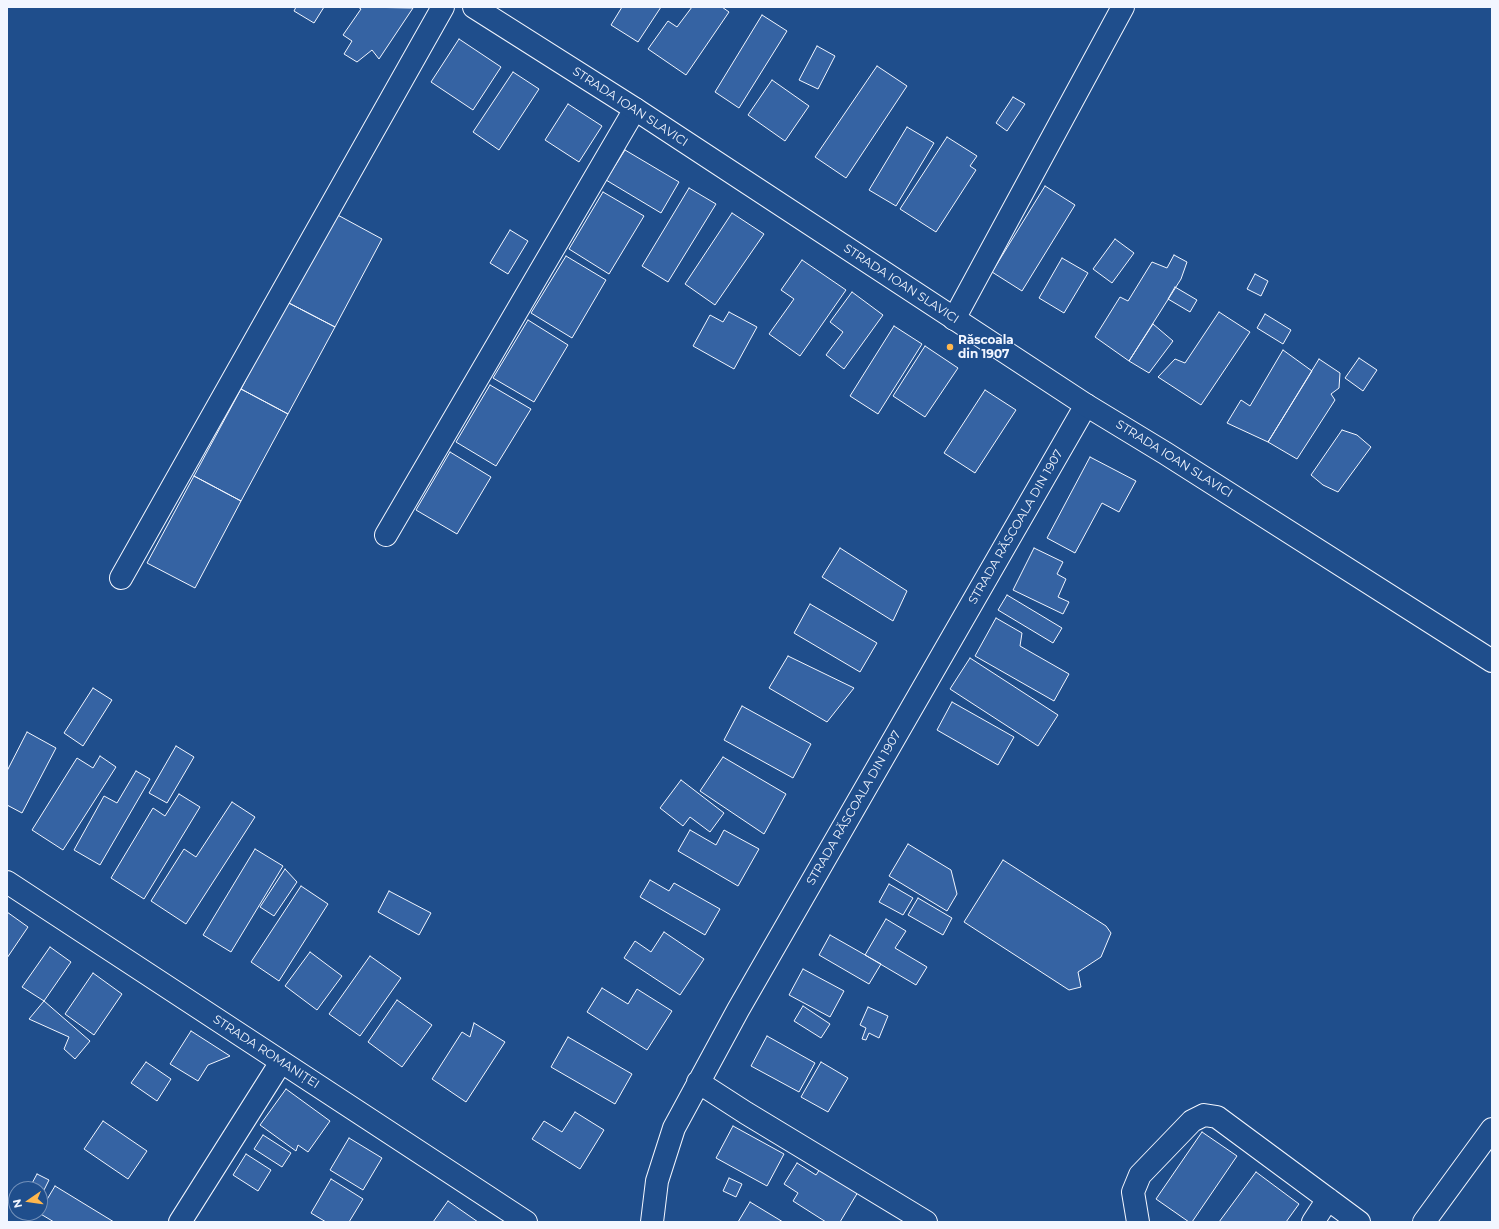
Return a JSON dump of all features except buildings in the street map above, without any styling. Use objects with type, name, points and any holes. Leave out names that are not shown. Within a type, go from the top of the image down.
[{"type":"street","points":[[121,578],[443,7]]},
{"type":"street","name":"STRADA IOAN SLAVICI","points":[[474,7],[635,109],[1086,405],[1165,453],[1492,661]]},
{"type":"street","points":[[954,319],[1123,7]]},
{"type":"street","points":[[386,535],[635,109]]},
{"type":"street","name":"STRADA RĂSCOALA DIN 1907","points":[[652,1222],[657,1181],[674,1128],[698,1082],[1086,405]]},
{"type":"street","name":"STRADA ROMANIȚEI","points":[[7,882],[526,1222]]},
{"type":"street","points":[[180,1222],[281,1062]]},
{"type":"street","points":[[698,1082],[746,1113],[926,1222]]},
{"type":"street","points":[[1138,1222],[1133,1192],[1140,1175],[1192,1121],[1204,1115],[1217,1117],[1359,1222]]},
{"type":"street","points":[[1424,1222],[1492,1129]]},
{"type":"street","points":[[1313,1222],[1328,1199]]},
{"type":"place","name":"Răscoala din 1907","points":[[950,347]]}]
